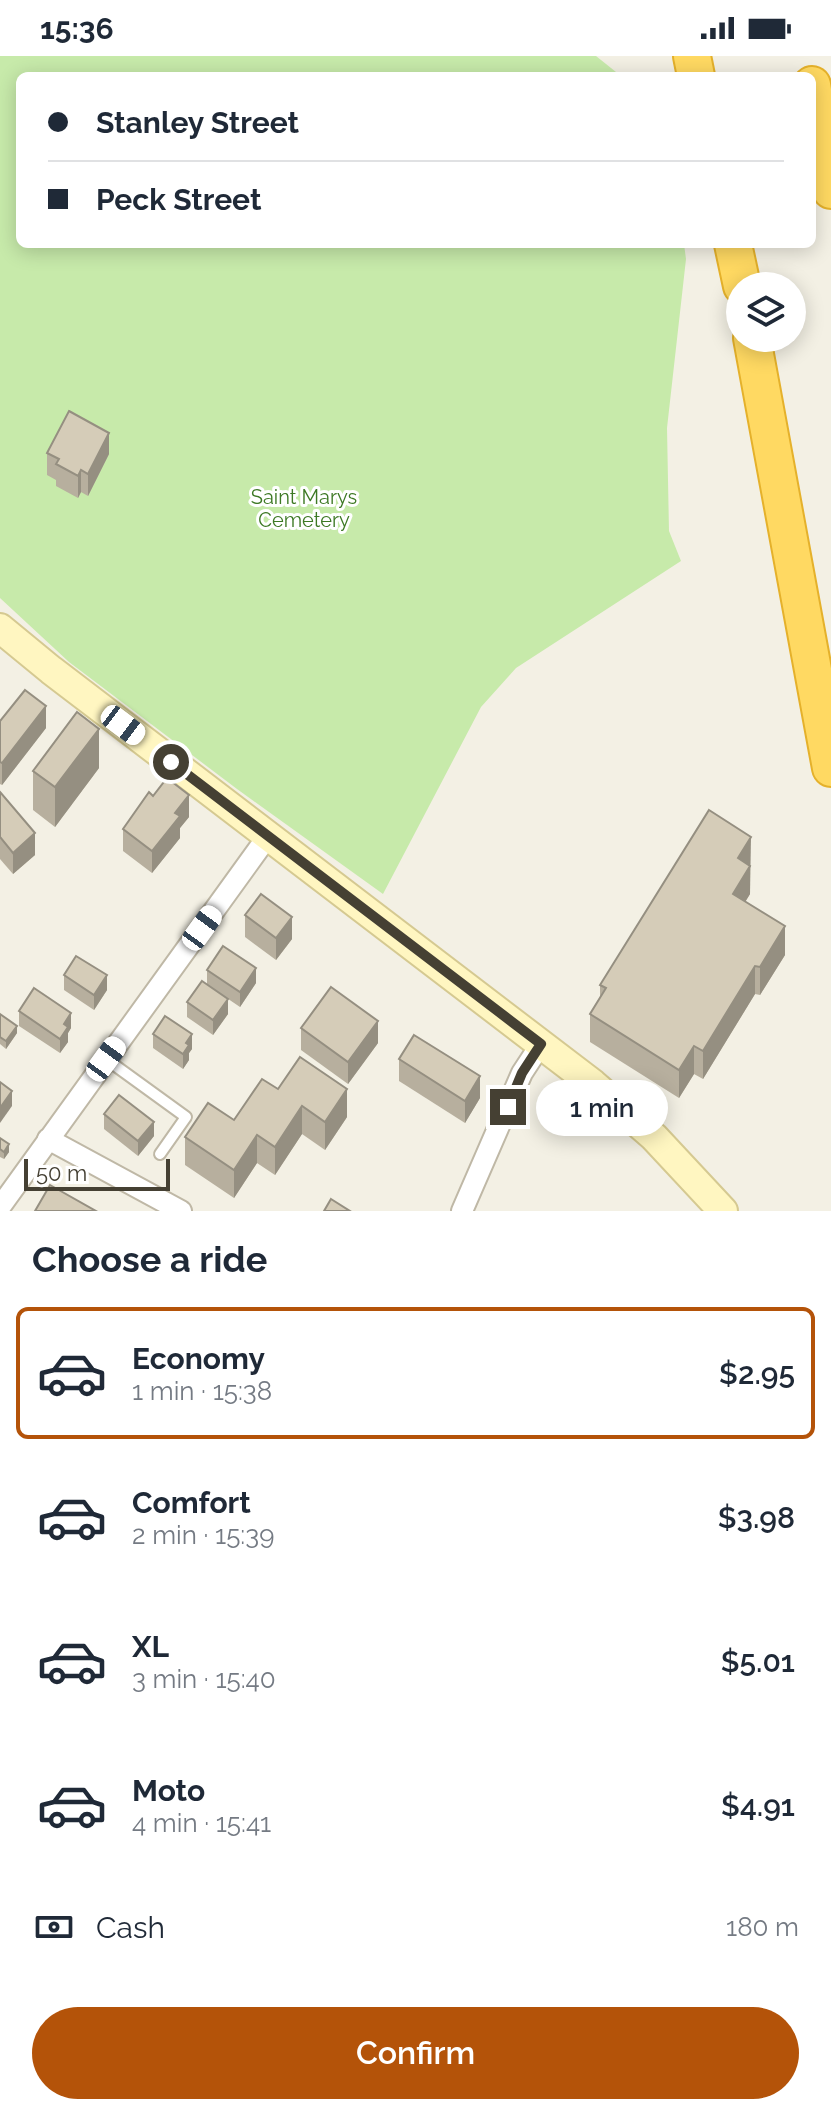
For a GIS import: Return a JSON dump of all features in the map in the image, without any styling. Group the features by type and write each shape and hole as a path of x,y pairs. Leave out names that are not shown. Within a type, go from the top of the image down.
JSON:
{"highway":[{"path":"816,107 831,190"},
{"path":"734,248 739,272"},
{"path":"755,352 831,768"}],"main road":[{"path":"0,628 593,1084 646,1129 723,1211"}],"street":[{"path":"0,1207 268,836"},
{"path":"462,1211 522,1073 541,1044"},
{"path":"48,1139 181,1211"}],"lane":[{"path":"106,1059 186,1117 160,1154"}],"green space":[{"name":"Saint Marys Cemetery","path":"0,56 596,56 616,72 16,72 16,248 685,248 686,259 667,428 669,531 681,561 516,668 481,707 383,894 69,662 0,598"}],"building":[{"path":"69,411 109,433 88,474 81,470 78,476 56,464 59,459 47,453"},
{"path":"25,690 46,706 2,763 0,721"},
{"path":"77,712 99,729 55,787 33,771"},
{"path":"167,778 189,795 175,813 180,816 152,851 123,829 149,792 153,796"},
{"path":"0,792 35,833 13,853 0,837"},
{"path":"709,810 751,837 738,858 750,866 733,894 785,926 760,967 755,966 703,1051 694,1046 679,1070 590,1014 606,988 600,985"},
{"path":"261,894 292,917 276,938 245,915"},
{"path":"223,946 256,968 240,992 207,970"},
{"path":"76,956 107,975 94,995 64,975"},
{"path":"202,981 228,999 213,1020 187,1002"},
{"path":"331,987 378,1021 348,1062 301,1028"},
{"path":"34,988 71,1013 64,1024 68,1027 60,1039 19,1011"},
{"path":"0,1014 17,1026 6,1041 0,1037"},
{"path":"165,1016 192,1034 183,1054 153,1034"},
{"path":"414,1035 480,1076 465,1101 399,1059"},
{"path":"300,1057 347,1089 325,1122 302,1106 275,1147 257,1135 234,1170 185,1137 208,1103 234,1120 262,1079 278,1089"},
{"path":"0,1082 12,1091 0,1108"},
{"path":"119,1095 154,1122 138,1141 104,1114"},
{"path":"0,1138 9,1144 4,1152 0,1149"},
{"path":"50,1185 96,1211 35,1211"},
{"path":"331,1199 350,1211 324,1211"}],"route":[{"path":"171,762 541,1044 522,1073 508,1107"}]}
